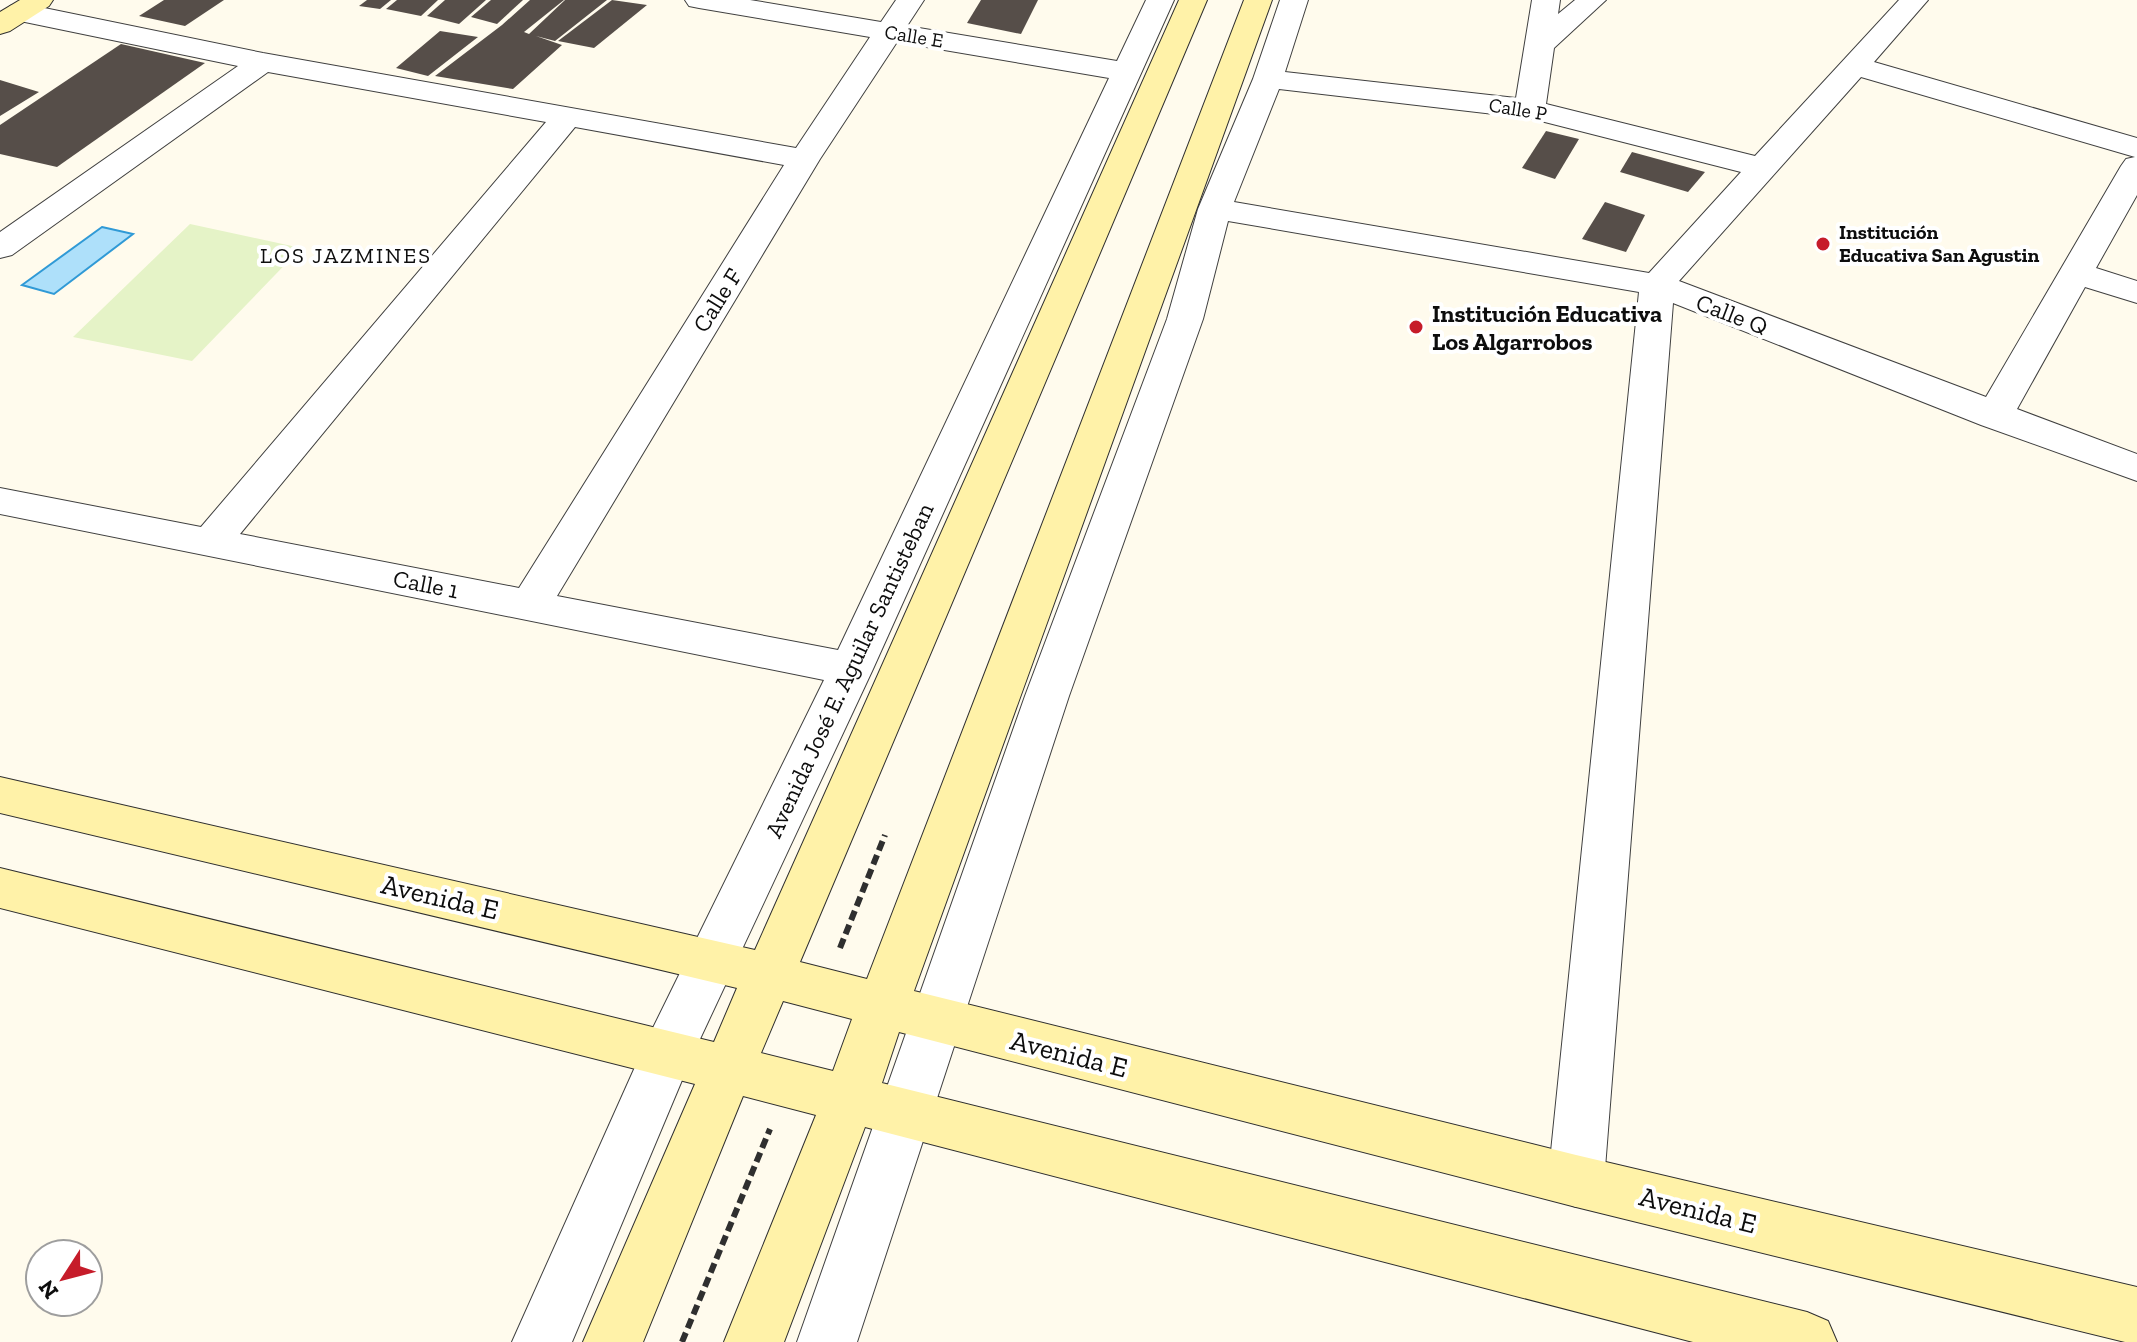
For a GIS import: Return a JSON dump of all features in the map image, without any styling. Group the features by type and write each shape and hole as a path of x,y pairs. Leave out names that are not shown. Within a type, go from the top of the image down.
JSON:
{"main road":[{"name":"Avenida José E. Aguilar Santisteban","path":"613,1342 728,1069 1193,0"},
{"path":"754,1342 849,1099 1258,0"},
{"name":"Avenida E","path":"0,795 712,960 882,1006 1576,1181 2135,1308"},
{"path":"0,888 1807,1342"}],"street":[{"name":"Calle E","path":"699,0 1129,72"},
{"name":"Calle F","path":"531,604 804,159 910,0"},
{"name":"Avenida José E. Aguilar Santisteban","path":"542,1342 667,1054 851,669 1160,0"},
{"path":"827,1342 1047,696 1185,319 1215,209 1268,79 1294,0"},
{"path":"1530,109 1546,0"},
{"path":"1540,45 1592,0"},
{"path":"1576,1181 1657,285 1914,0"},
{"path":"20,12 263,62 804,159"},
{"path":"0,248 263,62"},
{"path":"1857,66 2137,148"},
{"name":"Calle P","path":"1268,79 1530,109 1763,168"},
{"path":"211,542 567,117"},
{"path":"1994,416 2137,166"},
{"name":"Calle Q","path":"1215,209 1657,285 2137,468"},
{"path":"2076,273 2137,292"},
{"name":"Calle 1","path":"0,501 851,669"}],"path":[{"path":"682,1342 775,1116"}],"green space":[{"path":"190,224 301,248 192,361 73,337"}],"water":[{"path":"102,227 133,234 54,294 22,285"}],"building":[{"path":"164,0 224,0 185,26 139,16"},
{"path":"367,0 391,0 380,9 359,6"},
{"path":"397,0 438,0 421,16 386,9"},
{"path":"445,0 486,0 459,24 427,16"},
{"path":"491,0 523,0 497,24 471,17"},
{"path":"530,0 564,0 524,32 529,34 565,0 607,0 555,41 536,36 562,45 513,89 435,76 502,25"},
{"path":"612,0 647,5 594,48 558,41"},
{"path":"981,0 1038,0 1021,34 967,23"},
{"path":"440,31 478,37 428,76 396,68"},
{"path":"121,44 205,63 57,167 0,154 0,125"},
{"path":"0,80 39,92 0,116"},
{"path":"1546,131 1579,139 1555,179 1522,168"},
{"path":"1632,152 1705,172 1688,192 1620,172"},
{"path":"1605,202 1645,215 1626,252 1582,239"}],"place":[{"name":"Institución Educativa San Agustin","path":"1823,244"},
{"name":"Institución Educativa Los Algarrobos","path":"1416,327"}],"district":[{"name":"LOS JAZMINES","path":"346,255"}]}
